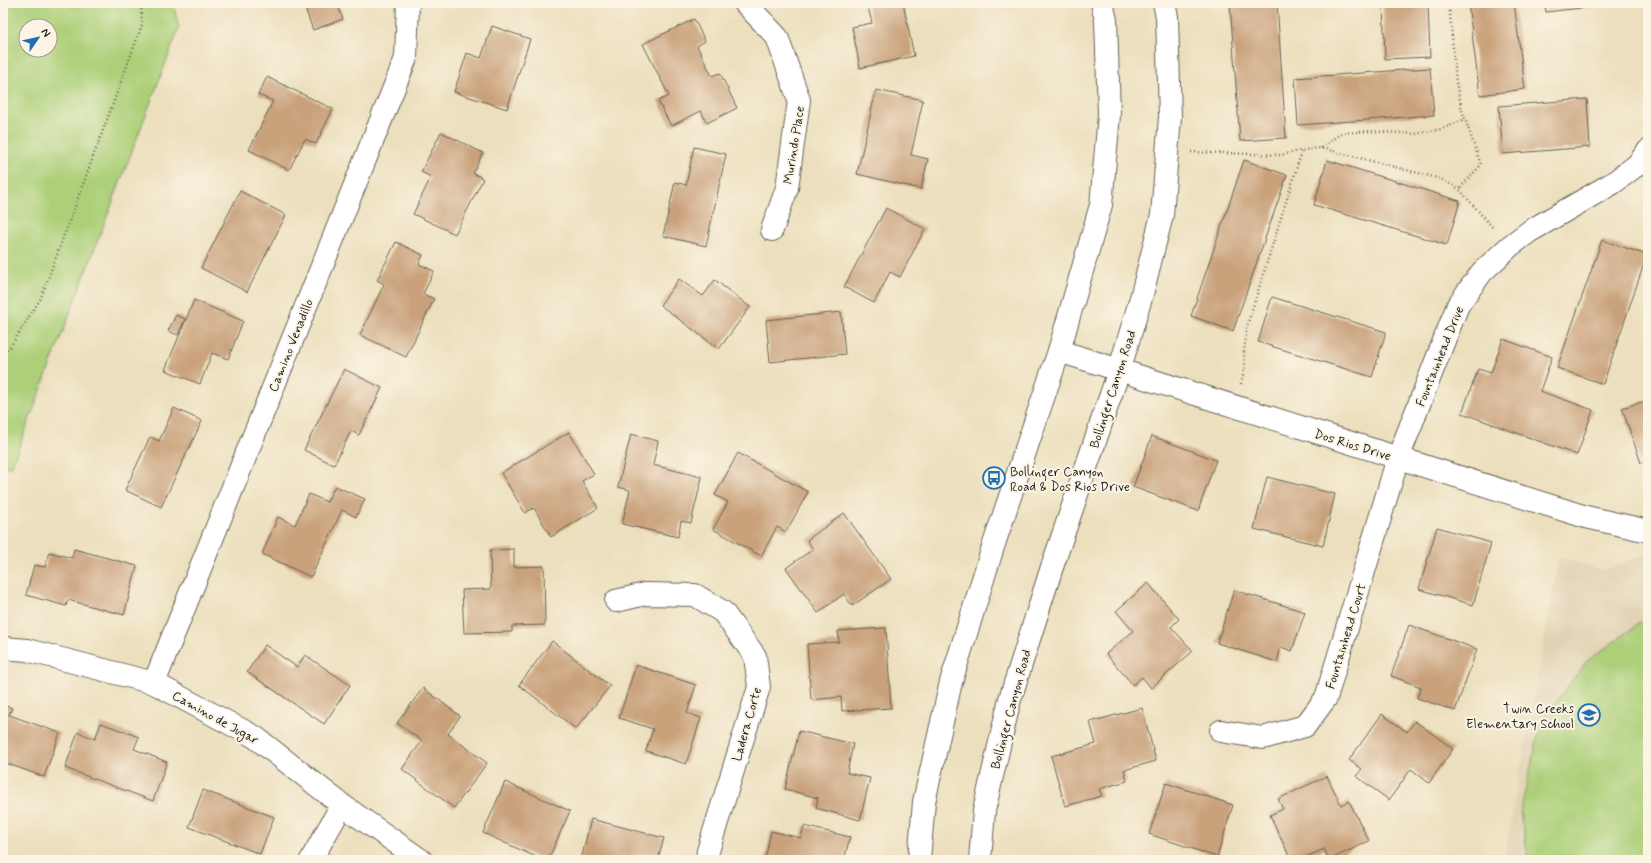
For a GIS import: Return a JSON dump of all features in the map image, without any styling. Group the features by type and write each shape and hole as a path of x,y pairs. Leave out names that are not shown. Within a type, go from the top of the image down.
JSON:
{"street":[{"name":"Camino Venadillo","path":"154,683 406,58 408,3"},
{"name":"Murindo Place","path":"745,3 777,37 799,100 787,188 772,230"},
{"path":"919,860 924,802 951,682 993,547 1059,351 1100,205 1109,115 1106,20 1102,3"},
{"name":"Bollinger Canyon Road","path":"980,860 984,811 1010,699 1051,570 1119,371 1141,298 1162,215 1170,118 1167,17 1164,3"},
{"name":"Fountainhead Drive","path":"1398,458 1458,305 1482,272 1510,246 1530,231 1613,183 1637,164 1648,152"},
{"name":"Dos Rios Drive","path":"1059,351 1586,517 1648,531"},
{"name":"Fountainhead Court","path":"1222,732 1263,738 1305,726 1326,698 1398,458"},
{"name":"Ladera Corte","path":"616,601 645,594 696,596 723,612 755,656 759,687 708,851 708,860"},
{"name":"Camino de Jugar","path":"3,648 27,650 154,683 255,737 342,805 421,860"},
{"path":"311,860 342,805"}],"path":[{"path":"3,352 10,347 41,298 142,25 141,3"},
{"path":"1449,3 1456,82 1465,119 1481,164 1459,189"},
{"path":"1321,148 1342,133 1370,132 1415,134 1442,129 1465,119"},
{"path":"1167,151 1258,156 1281,155 1321,148 1441,179 1459,189 1510,246"},
{"path":"1238,408 1245,366 1244,352 1247,326 1302,151"}],"shaded area":[{"name":"Twin Creeks Elementary School","path":"1648,553 1648,860 1504,860 1559,557 1603,570"}],"green space":[{"path":"3,3 173,3 179,28 11,468 3,465"},
{"name":"Twin Creeks Elementary School","path":"1648,617 1648,860 1529,860 1520,813 1542,720 1587,661"}],"building":[{"path":"303,3 337,3 343,19 313,30"},
{"path":"867,3 903,3 914,56 860,68 852,27 872,23"},
{"path":"1230,3 1277,3 1286,138 1240,141"},
{"path":"1383,3 1428,3 1430,57 1385,59"},
{"path":"1468,3 1514,3 1525,89 1480,95"},
{"path":"1545,3 1616,3 1616,4 1546,12"},
{"path":"694,19 705,41 697,46 712,76 720,73 737,108 707,123 701,111 671,126 658,101 669,96 643,44"},
{"path":"492,26 530,39 507,109 454,92 467,53 481,58"},
{"path":"1430,68 1434,115 1298,125 1295,78"},
{"path":"267,77 333,109 316,144 305,139 289,170 249,150 273,101 258,95"},
{"path":"876,90 923,100 911,155 928,159 921,189 857,174"},
{"path":"1587,99 1590,147 1503,154 1499,106"},
{"path":"441,132 483,153 473,173 483,179 455,234 413,214 431,177 421,172"},
{"path":"694,147 726,154 706,246 663,236 675,182 686,185"},
{"path":"1244,160 1287,175 1233,331 1191,316"},
{"path":"1327,160 1460,201 1447,245 1314,205"},
{"path":"240,191 286,215 247,292 201,268"},
{"path":"886,208 925,229 900,277 890,272 874,303 844,287"},
{"path":"1602,240 1647,255 1603,384 1557,368"},
{"path":"396,242 423,255 419,264 434,271 423,294 434,299 406,357 360,335 384,284 377,280"},
{"path":"679,279 703,296 715,280 750,307 719,349 660,305"},
{"path":"1272,297 1386,332 1372,377 1258,342"},
{"path":"194,300 243,321 228,359 212,353 200,384 165,370"},
{"path":"841,312 845,354 770,362 766,320"},
{"path":"176,315 185,319 178,335 168,331"},
{"path":"1503,339 1552,357 1540,391 1593,410 1577,455 1462,413 1478,369 1491,373"},
{"path":"344,369 382,388 359,435 351,431 334,465 304,450"},
{"path":"1648,400 1648,467 1646,461 1641,463 1622,408"},
{"path":"174,408 202,421 161,507 125,490 150,437 159,441"},
{"path":"569,432 594,474 582,481 598,508 551,537 534,508 525,513 501,473"},
{"path":"631,434 658,441 653,465 702,477 691,523 681,521 678,537 622,524 630,490 618,487"},
{"path":"1152,436 1216,460 1198,511 1133,487"},
{"path":"738,453 808,492 786,532 777,527 761,556 713,529 728,502 715,495"},
{"path":"1267,477 1335,494 1323,546 1254,529"},
{"path":"335,486 365,499 356,517 342,510 311,577 262,554 278,517 295,525 309,494 327,502"},
{"path":"844,513 891,579 852,606 844,594 818,613 786,568 813,549 807,540"},
{"path":"1437,527 1491,543 1473,605 1419,589"},
{"path":"74,549 137,566 124,615 68,600 66,606 26,595 34,565 45,567 49,552 72,558"},
{"path":"514,549 514,567 544,566 545,625 512,626 512,632 464,633 462,590 491,589 490,550"},
{"path":"1148,583 1179,619 1171,627 1193,651 1151,688 1142,677 1133,685 1106,654 1133,631 1116,611"},
{"path":"1234,590 1305,612 1292,651 1281,647 1277,662 1217,643"},
{"path":"1409,625 1477,649 1455,711 1417,698 1421,687 1391,676"},
{"path":"886,628 891,708 842,711 841,697 811,700 807,644 839,642 838,631"},
{"path":"552,641 610,686 576,729 519,685"},
{"path":"265,645 297,667 305,655 350,685 324,724 247,672"},
{"path":"636,665 696,685 687,713 701,718 686,764 646,751 653,729 619,718"},
{"path":"423,688 460,716 448,734 487,763 454,808 402,769 422,741 397,723"},
{"path":"3,705 12,708 9,715 60,733 44,777 3,762"},
{"path":"1142,708 1156,761 1124,770 1127,781 1099,789 1102,796 1065,806 1051,756 1096,744 1090,722"},
{"path":"1382,714 1407,732 1415,721 1453,749 1429,783 1411,769 1389,800 1356,776 1362,769 1349,760"},
{"path":"101,723 139,737 134,749 167,762 153,801 65,768 78,732 95,739"},
{"path":"799,731 853,744 847,773 870,778 860,820 816,808 818,798 785,789"},
{"path":"1327,776 1341,805 1349,801 1369,841 1329,860 1324,849 1299,860 1291,860 1270,815 1283,809 1278,799"},
{"path":"505,782 570,811 548,860 543,860 483,833"},
{"path":"1166,783 1233,805 1217,857 1149,834"},
{"path":"203,790 274,817 260,854 189,827"},
{"path":"591,819 664,838 658,860 581,860"},
{"path":"804,826 850,837 844,860 765,860 771,831 801,838"}],"place":[{"name":"Bollinger Canyon Road & Dos Rios Drive","path":"994,478"},
{"name":"Twin Creeks Elementary School","path":"1589,715"}]}
